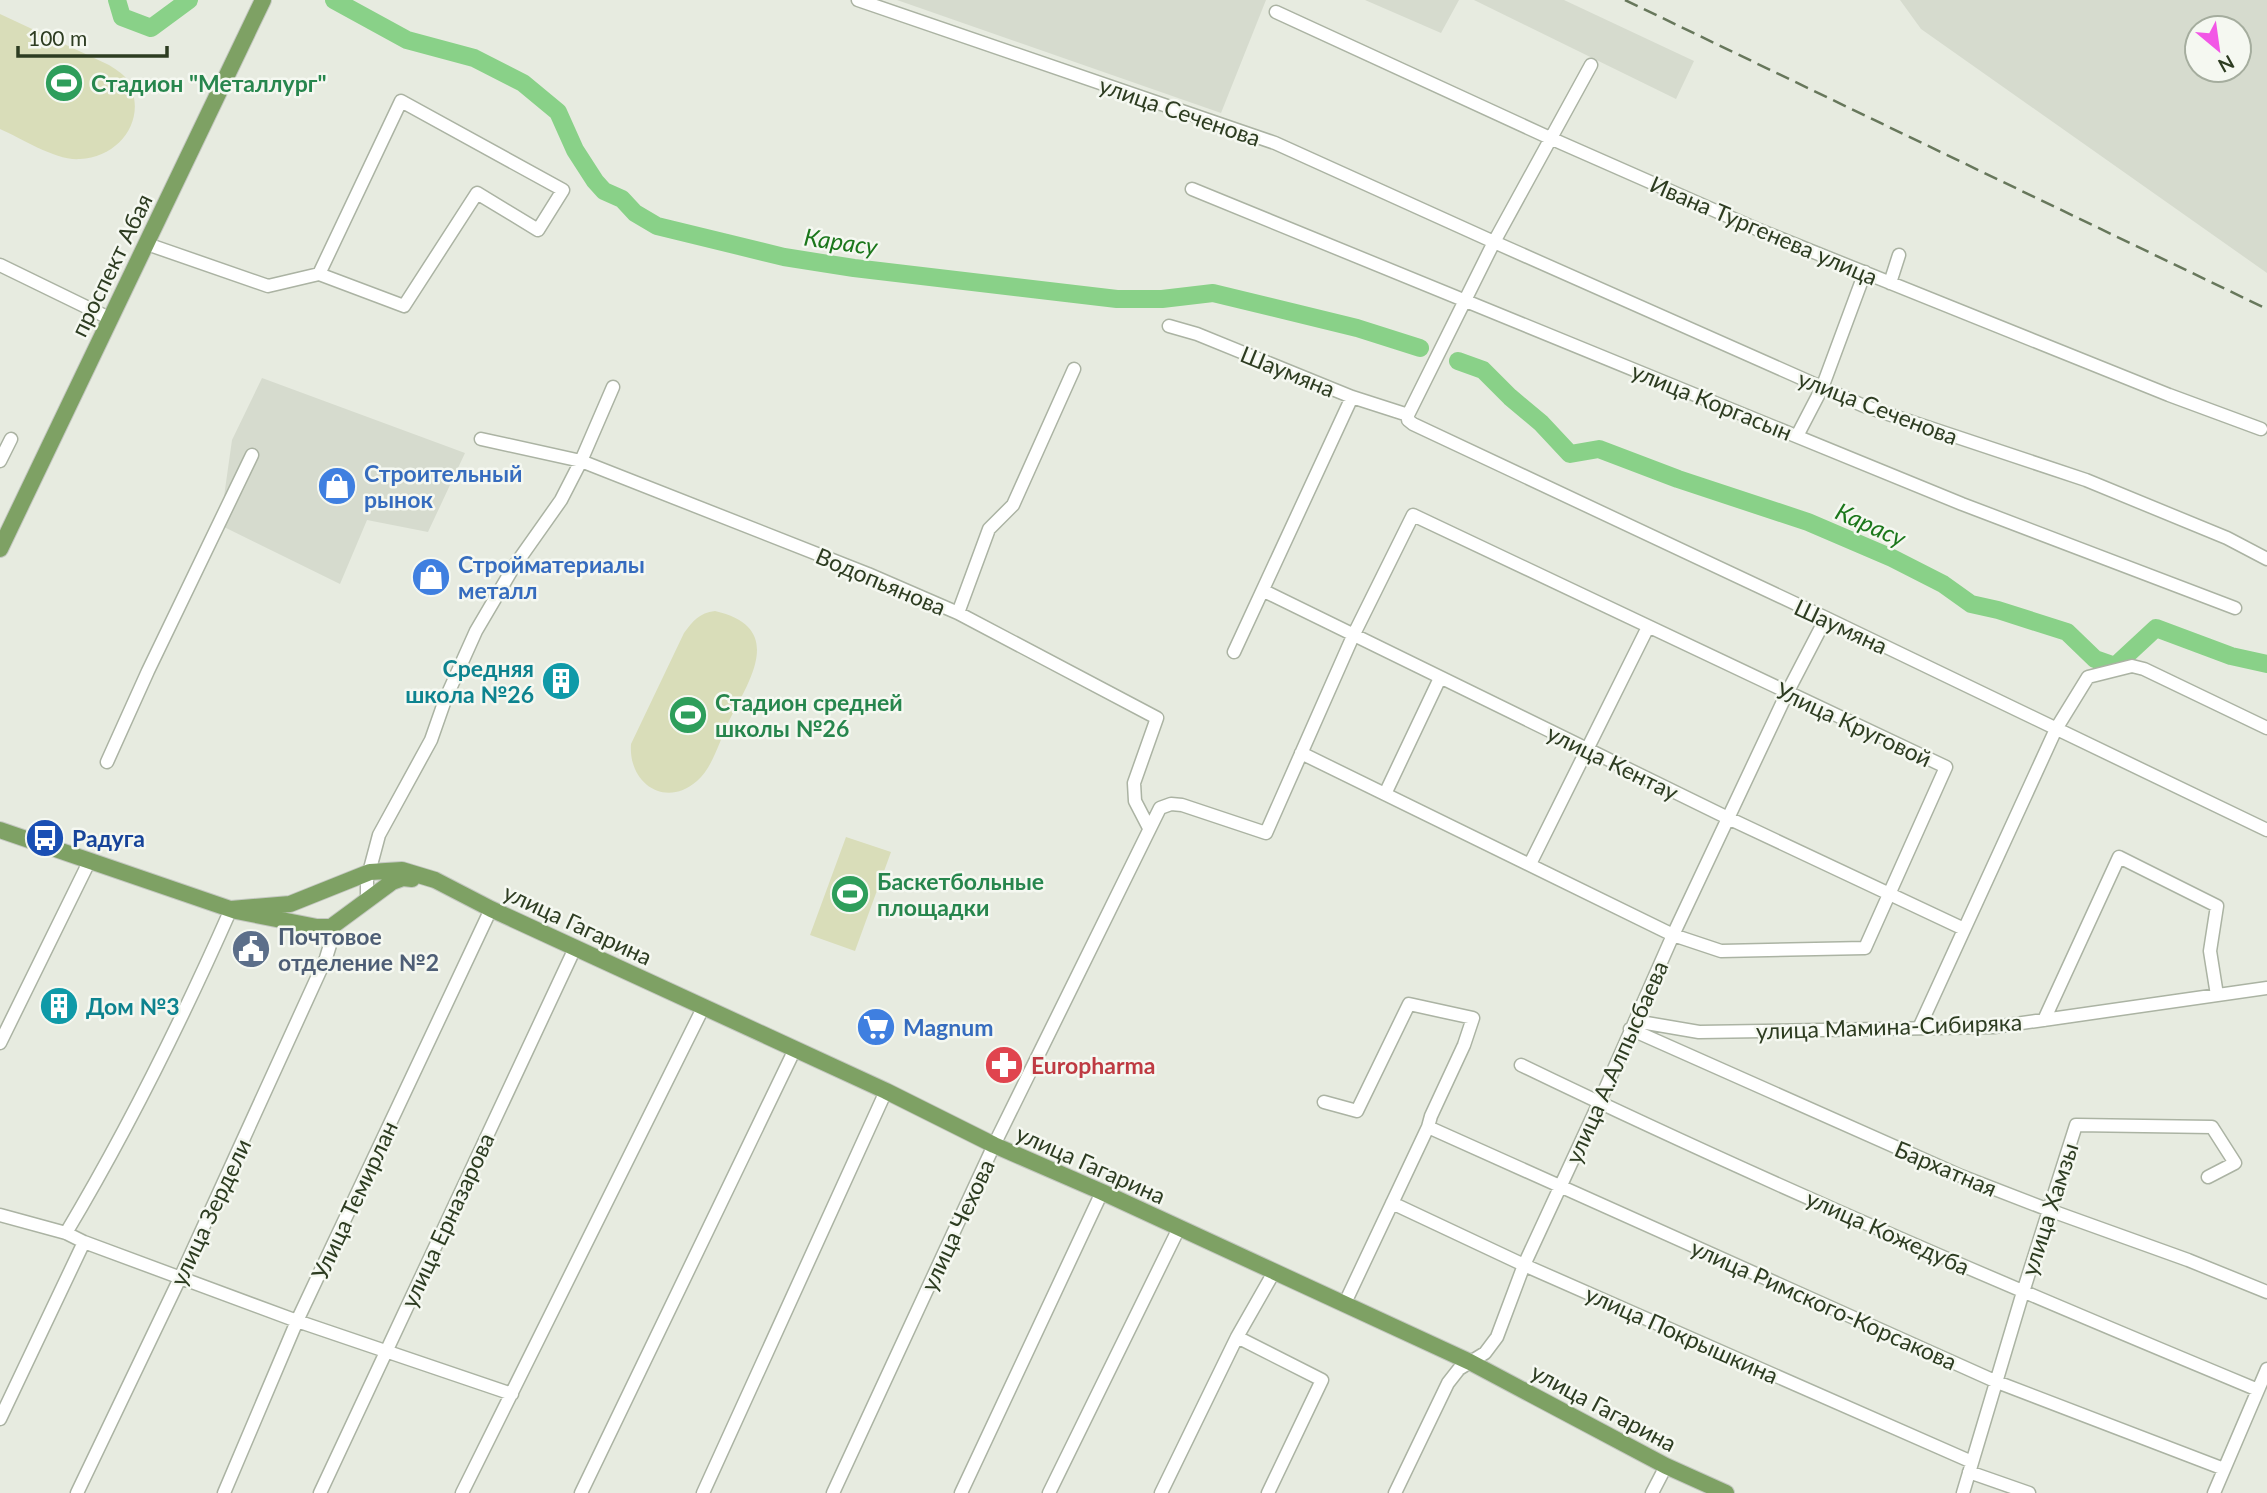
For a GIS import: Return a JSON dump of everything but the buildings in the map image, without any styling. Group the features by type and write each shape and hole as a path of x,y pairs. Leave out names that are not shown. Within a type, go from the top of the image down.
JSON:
{"main road":[{"name":"проспект Абая","path":"0,550 263,0"},
{"name":"улица Гагарина","path":"0,831 230,909 317,927 331,927 392,882 403,878 435,880"},
{"name":"улица Гагарина","path":"230,909 290,904 370,872 402,870 435,880 491,909 886,1091 994,1145 1470,1362 1666,1466 1726,1493"},
{"path":"337,886 346,897 349,914"},
{"path":"290,904 286,913 291,922"}],"street":[{"name":"улица Сеченова","path":"858,0 1275,143 1864,406 2086,481 2227,538 2267,559"},
{"name":"Ивана Тургенева улица","path":"1276,12 1550,138 1759,230 2169,395 2261,429"},
{"path":"1410,420 1464,299 1591,65"},
{"path":"146,244 268,286 319,274 404,306 478,193 538,230 563,190 401,101 319,274"},
{"name":"улица Коргасын","path":"1192,189 1962,505 2235,608"},
{"path":"1890,283 1899,255"},
{"path":"0,265 111,319"},
{"path":"1797,436 1822,388 1865,272"},
{"name":"Шаумяна","path":"1168,326 1197,334 1410,420 2267,830"},
{"path":"958,613 989,529 1013,505 1074,369"},
{"path":"367,900 366,887 379,835 430,740 476,631 513,568 561,499 581,461 613,387"},
{"path":"1234,652 1352,397"},
{"path":"0,461 10,439"},
{"name":"Водопьянова","path":"481,439 581,461 868,574 958,613 1157,718 1134,783 1135,801 1149,828"},
{"path":"107,762 252,455"},
{"name":"Улица Круговой","path":"1301,753 1673,935 1721,951 1865,948 1946,767 1413,515 1353,636"},
{"name":"улица Кентау","path":"1264,591 1728,818 1964,929"},
{"name":"улица А.Алпысбаева","path":"1395,1493 1448,1383 1459,1369 1485,1353 1497,1336 1524,1265 1673,935 1787,693 1826,618"},
{"path":"1530,864 1648,627"},
{"path":"1301,753 1353,636"},
{"path":"1919,1028 2056,729 2088,677 2132,666 2144,668 2267,728"},
{"path":"1385,794 1440,678"},
{"name":"улица Чехова","path":"833,1493 994,1145 1160,808 1171,804 1182,805 1266,833 1301,753"},
{"path":"2044,1020 2119,857 2217,906 2210,951 2217,995"},
{"path":"0,1043 89,862"},
{"path":"66,1233 123,1135 206,966 230,909"},
{"name":"Улица Темирлан","path":"224,1493 297,1321 491,909"},
{"name":"улица Зердели","path":"77,1493 180,1278 326,958 331,927"},
{"name":"улица Ерназарова","path":"320,1493 575,948"},
{"name":"улица Мамина-Сибиряка","path":"1633,1025 1699,1032 1994,1027 2267,988"},
{"path":"1324,1102 1357,1111 1409,1004 1473,1018 1428,1127 1344,1305"},
{"path":"462,1493 704,1006"},
{"name":"Бархатная","path":"1633,1025 1961,1176 2267,1292"},
{"path":"582,1493 795,1049"},
{"name":"улица Кожедуба","path":"1521,1065 1599,1103 2023,1292 2258,1390"},
{"path":"704,1493 886,1091"},
{"name":"улица Хамзы","path":"1963,1493 2076,1125 2212,1127 2235,1163 2208,1177"},
{"name":"улица Римского-Корсакова","path":"1428,1127 1997,1382 2224,1469"},
{"path":"961,1493 1102,1192"},
{"name":"улица Покрышкина","path":"1392,1203 2029,1493"},
{"path":"0,1215 66,1233 297,1321 512,1394"},
{"path":"1049,1493 1179,1228"},
{"path":"0,1419 84,1242"},
{"path":"1161,1493 1237,1337 1274,1272"},
{"path":"1237,1337 1322,1380 1268,1493"},
{"path":"2214,1493 2267,1369"},
{"path":"1652,1493 1666,1466"}],"shaded area":[{"path":"897,0 1266,0 1221,113"},
{"path":"1365,0 1459,0 1441,33"},
{"path":"1474,0 1564,0 1694,61 1676,99"},
{"path":"1900,0 2267,0 2267,273 1921,29"},
{"name":"Строительный рынок","path":"262,378 465,453 428,532 367,520 340,584 220,525 232,440"}],"green space":[{"name":"Стадион \"Металлург\"","path":"0,14 109,65 126,78 133,92 135,106 128,132 119,142 108,151 95,156 71,159 50,153 0,129"},
{"name":"Стадион средней школы №26","path":"715,611 737,619 751,630 756,643 752,675 715,755 702,776 685,789 673,793 661,792 642,780 632,758 631,744 684,633 697,618"},
{"name":"Баскетбольные площадки","path":"846,837 891,852 855,951 810,935"}],"waterway":[{"name":"Карасу","path":"117,0 122,17 151,28 189,0"},
{"name":"Карасу","path":"334,0 407,40 474,58 523,83 558,112 575,150 604,191 622,199 635,213 657,226 784,257 854,268 1117,299 1162,299 1213,293 1357,328 1420,348"},
{"name":"Карасу","path":"1458,361 1483,370 1541,423 1570,454 1599,449 1678,479 1808,522 1892,558 1943,584 1971,604 2067,632 2095,659 2115,666 2156,628 2231,656 2267,664"}],"railway":[{"path":"1625,0 2267,309"}],"place":[{"name":"Стадион \"Металлург\"","path":"64,83"},
{"name":"Строительный рынок","path":"337,486"},
{"name":"Стройматериалы металл","path":"431,577"},
{"name":"Средняя школа №26","path":"561,681"},
{"name":"Стадион средней школы №26","path":"688,715"},
{"name":"Радуга","path":"45,838"},
{"name":"Баскетбольные площадки","path":"850,894"},
{"name":"Почтовое отделение №2","path":"251,949"},
{"name":"Дом №3","path":"59,1006"},
{"name":"Magnum","path":"876,1027"},
{"name":"Europharma","path":"1004,1065"}]}
